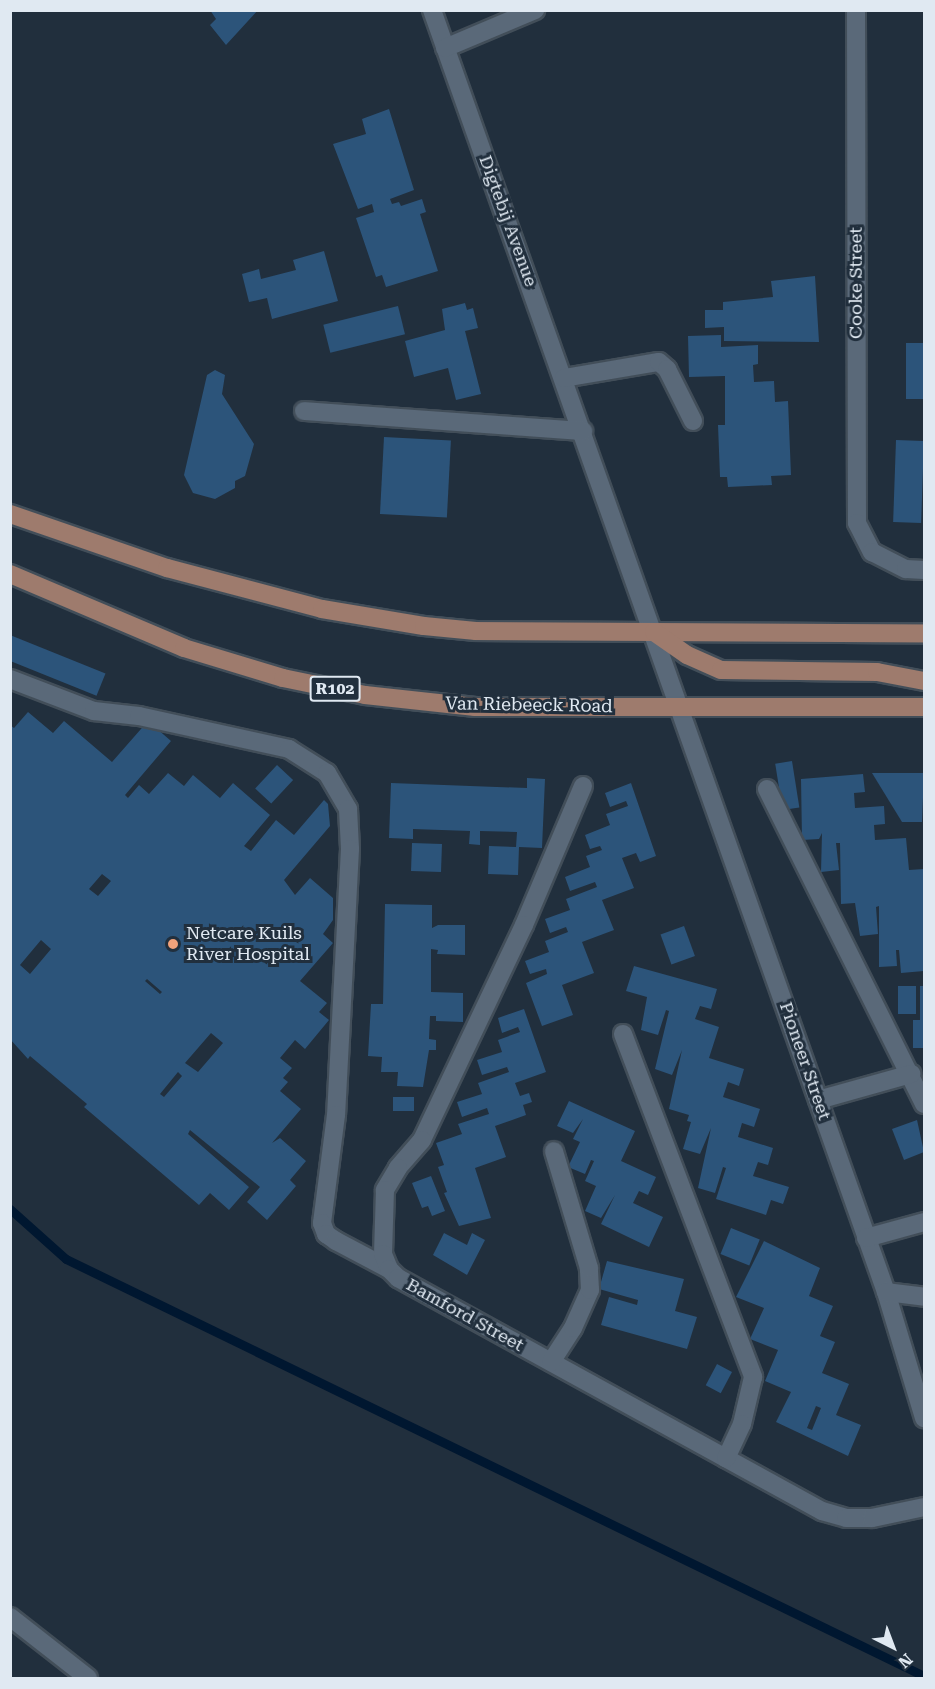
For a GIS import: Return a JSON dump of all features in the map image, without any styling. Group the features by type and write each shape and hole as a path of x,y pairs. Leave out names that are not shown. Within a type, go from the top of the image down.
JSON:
{"main road":[{"path":"10,514 167,567 373,619 476,631 924,633"},
{"name":"Van Riebeeck Road","path":"10,574 184,648 283,678 365,696 475,707 924,707"},
{"path":"654,632 687,655 721,670 877,672 924,681"}],"street":[{"name":"Digtebij Avenue","path":"432,10 654,632"},
{"path":"445,48 535,10"},
{"name":"Cooke Street","path":"856,10 857,523 872,552 906,569 924,570"},
{"path":"564,378 659,363 667,369 693,421"},
{"path":"304,411 583,431"},
{"name":"Pioneer Street","path":"654,632 886,1292 924,1418"},
{"path":"10,679 94,711 139,716 290,748 327,773 348,809 350,849 336,1115 322,1223 326,1234 336,1241 389,1269"},
{"name":"Bamford Street","path":"583,786 524,925 422,1140 398,1168 385,1191 383,1254 389,1269 551,1362 822,1511 846,1518 872,1518 924,1507"},
{"path":"767,789 924,1104"},
{"path":"623,1034 753,1377 742,1424 726,1458"},
{"path":"818,1100 911,1074"},
{"path":"551,1362 573,1328 590,1290 589,1268 554,1151"},
{"path":"867,1238 924,1222"},
{"path":"886,1292 924,1297"},
{"path":"10,1617 88,1678"}],"building":[{"path":"210,10 258,10 226,45 210,25 216,19"},
{"path":"389,109 414,190 390,199 392,204 399,202 401,206 422,199 426,212 420,214 438,271 386,287 382,275 376,277 356,218 374,212 372,204 358,209 333,144 366,134 362,119"},
{"path":"324,251 338,301 272,319 267,298 249,302 242,274 259,269 261,279 296,270 293,260"},
{"path":"815,276 819,342 724,341 724,327 705,328 705,310 723,310 723,302 773,297 771,281"},
{"path":"465,303 467,310 473,308 478,328 465,331 481,394 456,400 448,368 414,377 405,341 445,330 442,309"},
{"path":"398,306 405,334 330,353 323,325"},
{"path":"721,335 721,347 758,345 758,364 753,365 754,382 774,381 775,402 788,401 791,475 771,476 772,485 728,487 727,477 720,477 718,425 725,425 725,376 689,377 688,336"},
{"path":"906,343 924,343 924,399 906,399"},
{"path":"215,370 225,375 222,394 254,444 245,476 235,481 235,488 215,499 193,493 184,475 207,375"},
{"path":"384,437 451,441 447,517 380,514"},
{"path":"896,440 924,441 921,523 893,522"},
{"path":"10,635 105,674 97,696 10,661"},
{"name":"Netcare Kuils River Hospital","path":"28,712 53,733 64,721 112,762 148,721 171,741 125,795 128,798 139,785 149,794 168,773 184,786 193,775 220,798 233,783 270,815 244,846 251,851 276,820 294,835 324,800 328,804 330,826 284,880 295,895 310,878 333,898 333,920 323,934 333,943 300,981 327,1003 319,1012 329,1020 305,1049 295,1040 280,1058 292,1068 283,1078 288,1082 280,1091 301,1109 272,1143 280,1138 306,1161 290,1180 296,1186 267,1220 247,1202 260,1187 190,1130 188,1134 249,1187 229,1210 210,1193 199,1205 84,1107 87,1104 30,1056 28,1059 10,1039 10,725 14,728","holes":["102,874 111,881 98,896 89,889","41,940 51,949 30,974 20,965","147,979 162,992 160,994 145,981","211,1033 223,1043 198,1072 185,1063","178,1072 182,1076 164,1097 160,1094"]},
{"path":"792,761 799,807 783,810 775,764"},
{"path":"277,765 293,780 271,803 255,788"},
{"path":"872,773 924,773 922,822 902,822"},
{"path":"863,774 865,792 854,793 855,808 884,806 885,824 874,825 875,840 906,838 909,870 924,869 924,971 901,973 899,950 896,950 897,966 879,967 879,906 876,907 878,934 860,936 855,903 841,904 840,843 836,843 839,870 821,872 822,833 819,839 802,840 801,779"},
{"path":"527,778 545,779 542,848 519,847 518,875 488,874 489,846 516,847 517,832 480,831 480,845 469,844 470,831 413,829 413,839 389,838 391,783 527,788"},
{"path":"631,783 656,856 640,862 636,853 622,858 634,888 602,900 614,930 582,942 594,973 562,985 573,1015 542,1026 526,983 547,974 546,969 530,974 525,961 549,952 545,941 568,932 566,927 550,933 545,919 570,910 566,899 597,887 595,882 570,891 565,877 590,867 586,856 602,850 600,846 590,849 585,835 610,825 606,814 628,806 626,801 610,807 605,793"},
{"path":"412,843 442,844 441,872 411,871"},
{"path":"385,904 432,905 432,928 438,925 465,925 465,955 437,954 438,950 431,949 431,992 463,993 463,1022 436,1021 436,1016 430,1016 429,1039 436,1040 436,1050 429,1050 423,1087 397,1086 398,1072 381,1072 382,1057 368,1056 371,1004 383,1004"},
{"path":"684,926 695,956 671,965 661,935"},
{"path":"634,966 717,989 711,1009 700,1006 695,1019 719,1027 709,1058 744,1069 739,1086 728,1082 723,1097 760,1109 754,1127 742,1123 738,1137 773,1148 768,1165 758,1162 753,1176 789,1187 783,1204 771,1200 766,1215 716,1199 726,1168 723,1167 715,1193 698,1188 711,1128 700,1154 683,1149 691,1122 687,1121 689,1115 669,1109 682,1050 672,1075 655,1069 669,1011 666,1010 658,1035 641,1030 647,997 626,991"},
{"path":"898,986 916,986 916,1014 898,1014"},
{"path":"920,986 924,986 924,1048 913,1048 913,1020 920,1020"},
{"path":"524,1009 546,1072 515,1083 520,1096 529,1093 532,1102 523,1105 526,1115 495,1126 506,1157 475,1168 491,1218 459,1226 444,1193 447,1192 438,1167 444,1165 436,1143 462,1134 458,1124 489,1114 487,1108 462,1117 457,1102 482,1094 478,1083 509,1072 507,1067 482,1075 477,1060 502,1052 498,1040 520,1032 518,1027 502,1033 498,1018"},
{"path":"393,1097 414,1097 414,1111 393,1111"},
{"path":"569,1101 635,1131 621,1161 656,1177 648,1195 639,1191 633,1203 663,1217 649,1247 601,1224 615,1195 601,1218 585,1211 596,1186 585,1181 594,1161 591,1160 585,1174 568,1167 580,1142 573,1139 583,1119 573,1133 557,1126"},
{"path":"917,1120 924,1152 904,1160 892,1129"},
{"path":"431,1176 445,1211 432,1216 428,1206 422,1208 412,1183"},
{"path":"731,1228 760,1240 749,1266 721,1254"},
{"path":"444,1233 467,1245 472,1233 485,1240 467,1275 433,1255"},
{"path":"764,1241 820,1268 809,1296 833,1306 820,1336 835,1342 822,1373 849,1384 836,1415 861,1425 848,1456 776,1422 791,1392 765,1381 778,1350 750,1339 764,1308 736,1297","holes":["816,1406 821,1408 812,1430 807,1428"]},
{"path":"607,1261 684,1279 675,1311 697,1317 687,1349 601,1325 609,1297 637,1305 638,1300 599,1289"},
{"path":"717,1364 732,1372 721,1393 706,1385"}],"waterway":[{"path":"10,1209 66,1259 924,1676"}],"place":[{"name":"Netcare Kuils River Hospital","path":"173,944"}]}
